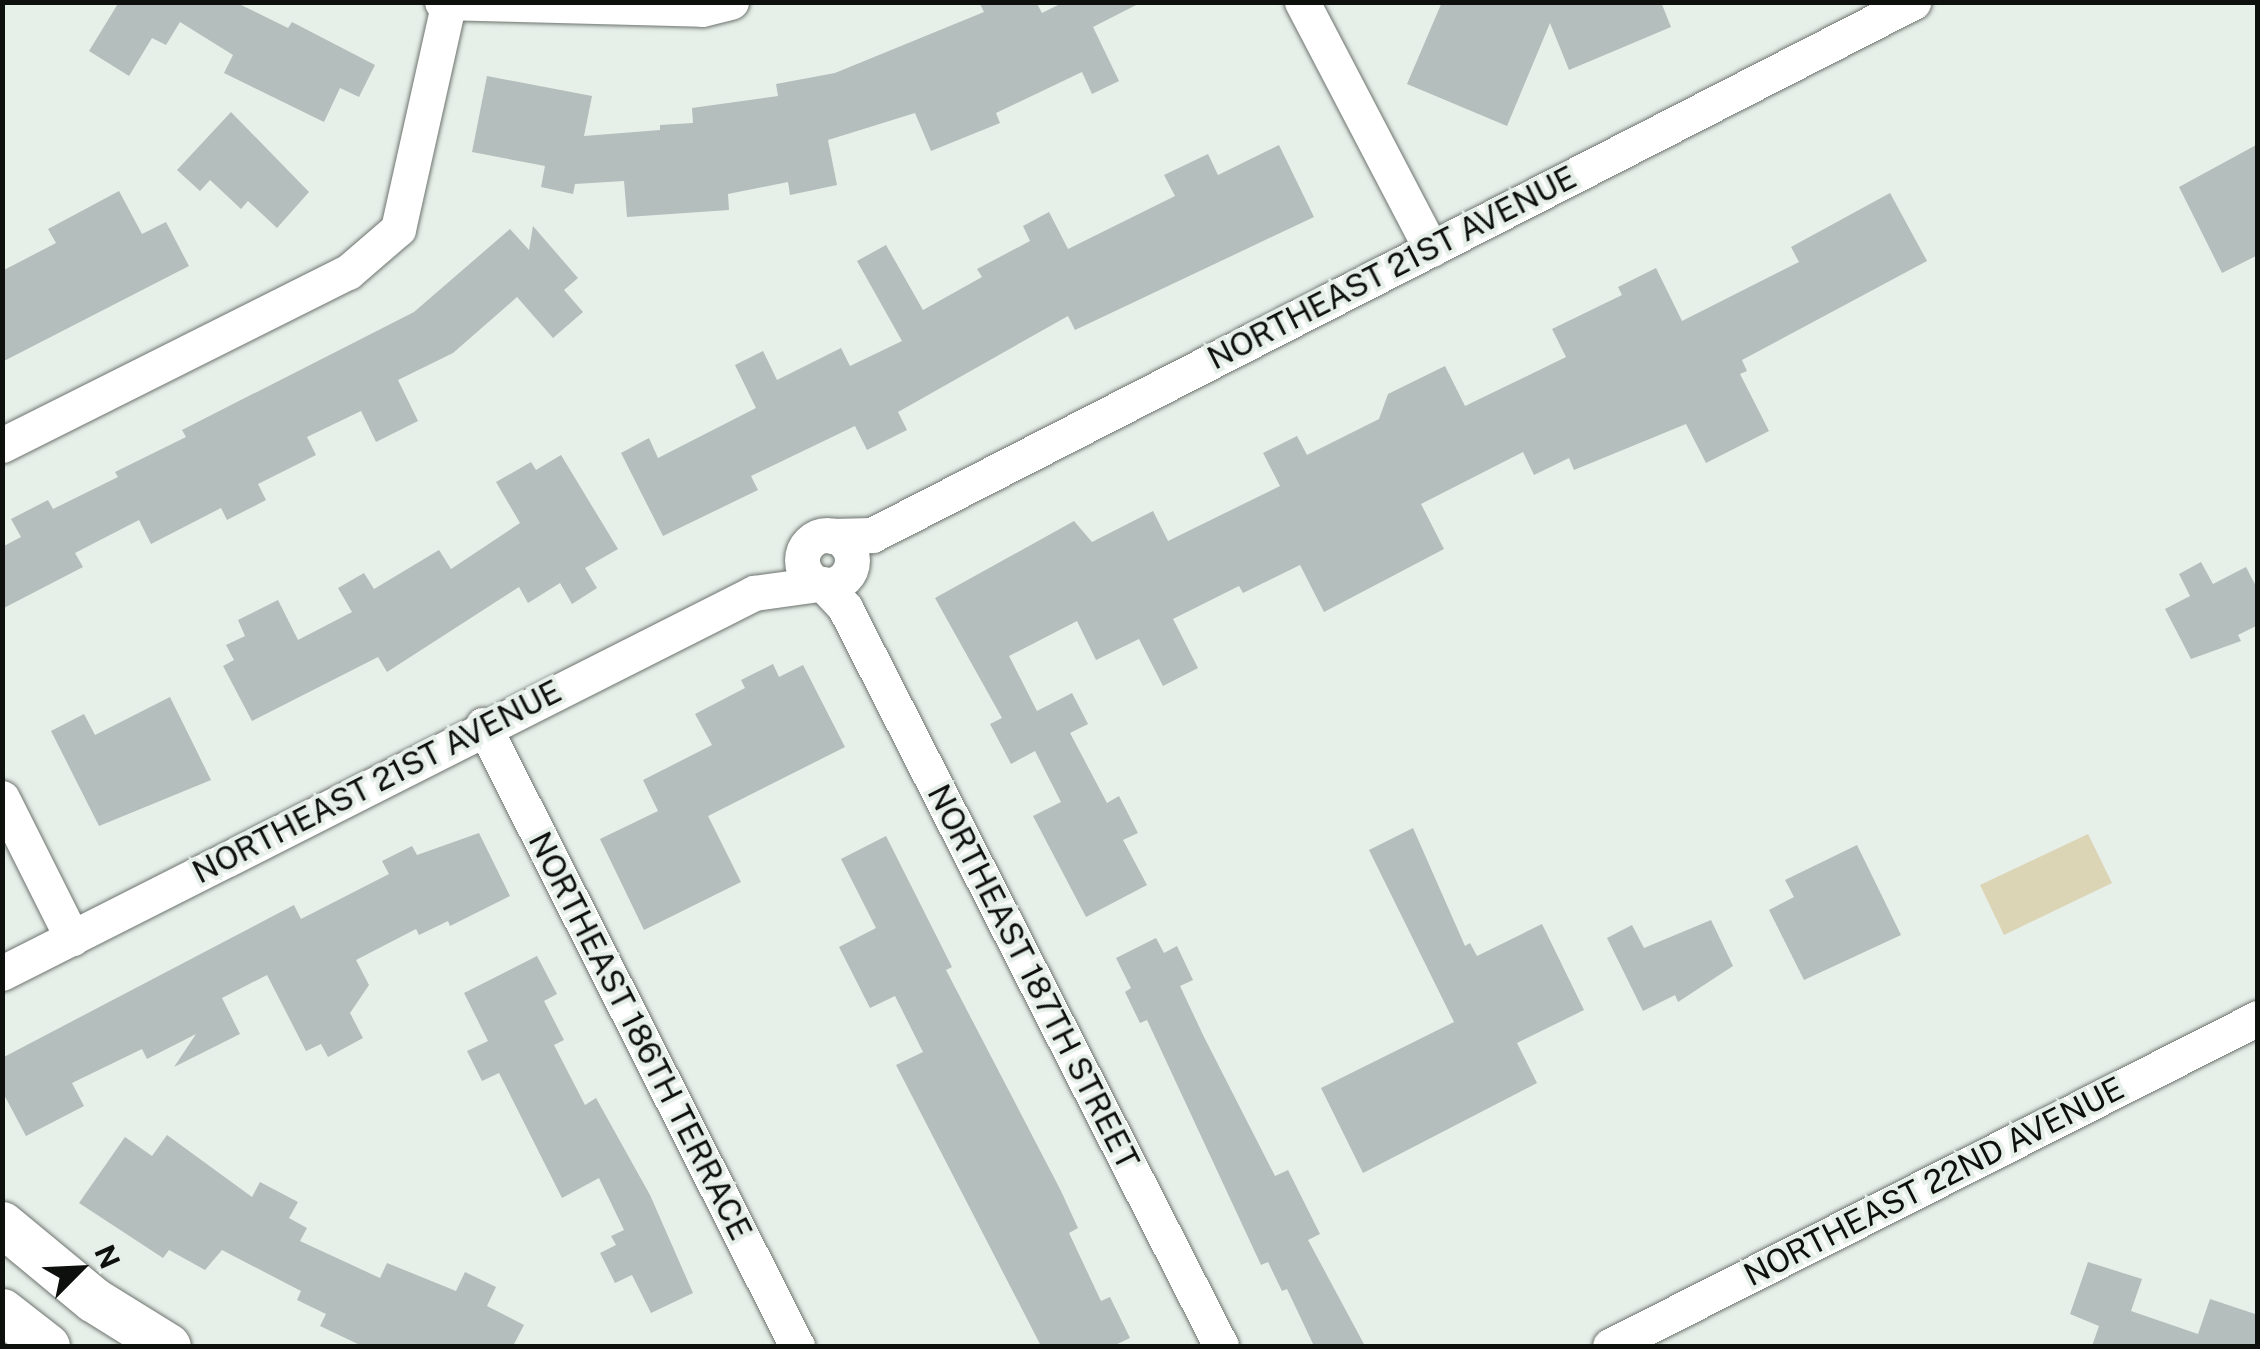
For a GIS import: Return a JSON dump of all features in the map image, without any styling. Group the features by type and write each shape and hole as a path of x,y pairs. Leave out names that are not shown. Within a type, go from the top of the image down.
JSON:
{"main road":[{"path":"2,1224 94,1300 168,1346"},
{"path":"2,1311 47,1346"}],"street":[{"path":"1302,2 1430,248"},
{"name":"NORTHEAST 21ST AVENUE","path":"2,974 484,725 754,594 818,542 872,535 1913,2"},
{"path":"2,445 348,272 398,229 445,4 717,6"},
{"name":"NORTHEAST 21ST AVENUE","path":"754,594 837,583 872,535"},
{"name":"NORTHEAST 187TH STREET","path":"818,542 802,566 837,583 1221,1346"},
{"name":"NORTHEAST 186TH TERRACE","path":"484,725 796,1346"},
{"path":"2,798 72,938"},
{"name":"NORTHEAST 22ND AVENUE","path":"1610,1346 2258,1018"}],"shaded area":[{"path":"2088,834 2112,883 2004,935 1980,885"}],"building":[{"path":"119,2 235,2 288,28 292,22 375,65 359,97 340,88 324,122 224,73 233,55 180,22 166,45 152,38 129,76 89,51"},
{"path":"979,2 1036,2 1042,13 1064,2 1142,2 1093,27 1119,81 1092,94 1082,72 996,113 1000,123 931,151 915,113 828,140 837,185 790,195 788,182 728,194 729,210 627,217 624,181 575,184 573,194 541,187 545,166 472,152 487,76 592,96 584,136 660,130 660,125 693,123 692,108 778,96 776,84 835,73 984,12"},
{"path":"1442,2 1661,2 1671,27 1569,70 1550,23 1507,126 1407,84"},
{"path":"231,112 309,192 277,228 248,201 241,209 210,180 200,191 177,170"},
{"path":"2258,144 2258,255 2222,273 2179,187"},
{"path":"1279,145 1314,217 1075,330 1068,316 898,412 907,430 867,450 855,426 751,476 758,490 663,536 621,453 649,438 658,458 756,408 735,365 763,351 777,380 841,348 850,366 902,341 857,261 886,245 923,310 982,277 977,269 1030,241 1023,226 1049,212 1068,249 1175,196 1164,175 1208,154 1218,175"},
{"path":"119,191 142,234 166,222 189,266 2,362 2,271 56,243 48,229"},
{"path":"1890,193 1927,261 1742,360 1747,371 1740,374 1769,431 1706,463 1686,424 1574,470 1569,458 1534,475 1523,452 1421,504 1444,549 1324,612 1300,565 1243,593 1239,586 1173,619 1198,668 1163,686 1139,639 1096,660 1077,621 1009,656 1037,711 1072,693 1088,724 1070,733 1107,803 1119,796 1138,833 1123,840 1147,885 1086,917 1033,816 1061,802 1035,751 1011,764 990,724 1002,718 935,598 1074,521 1092,542 1153,511 1168,541 1280,486 1263,453 1297,436 1307,455 1379,419 1388,394 1445,366 1465,406 1566,357 1552,329 1622,295 1618,287 1656,268 1682,321 1799,262 1791,247"},
{"path":"533,226 578,278 564,290 583,312 553,338 517,297 453,353 398,380 418,421 376,442 361,411 307,437 316,455 258,484 266,500 227,520 221,508 151,544 139,520 75,553 83,567 2,609 2,547 21,537 11,519 48,500 53,509 118,477 115,472 186,437 182,430 414,312 510,229 529,250"},
{"path":"561,455 618,549 585,568 597,588 572,604 560,583 528,603 519,587 387,672 378,657 252,721 223,666 234,660 226,645 245,636 238,620 278,600 298,640 352,612 338,588 364,573 374,589 439,550 451,569 520,523 496,482 531,462 536,470"},
{"path":"2201,562 2213,584 2246,567 2258,590 2258,625 2238,635 2241,641 2191,659 2165,609 2190,596 2179,574"},
{"path":"773,664 779,677 803,665 845,747 708,816 741,882 644,930 600,839 658,811 643,780 712,745 695,714 745,688 741,680"},
{"path":"170,697 211,780 99,826 51,731 84,714 95,735"},
{"path":"1413,828 1465,946 1470,943 1477,956 1542,924 1584,1010 1517,1043 1537,1083 1363,1173 1321,1088 1454,1022 1369,850"},
{"path":"479,833 510,896 450,926 448,921 419,935 416,929 356,960 369,985 350,1013 363,1038 328,1057 321,1044 306,1051 267,975 222,998 240,1034 174,1067 196,1034 147,1059 142,1049 72,1083 84,1106 26,1136 2,1091 2,1058 294,905 301,919 389,874 382,861 412,846 417,855"},
{"path":"886,836 952,967 946,970 1061,1191 1078,1228 1069,1233 1101,1301 1110,1297 1130,1338 1113,1346 1041,1346 896,1065 923,1052 895,996 870,1008 839,947 876,928 841,859"},
{"path":"1857,845 1901,935 1804,980 1769,910 1794,897 1785,880"},
{"path":"1711,920 1733,966 1678,1002 1675,995 1643,1011 1607,938 1632,925 1644,948"},
{"path":"1156,938 1164,953 1177,946 1193,980 1180,986 1275,1176 1288,1170 1320,1234 1308,1240 1365,1346 1314,1346 1287,1289 1282,1291 1268,1262 1261,1265 1147,1020 1140,1023 1125,992 1131,988 1116,958"},
{"path":"537,956 557,994 544,1001 564,1040 554,1045 585,1105 596,1098 650,1195 693,1293 651,1313 632,1275 615,1283 600,1253 616,1245 611,1236 624,1230 599,1178 562,1198 499,1073 482,1081 467,1051 488,1041 464,993"},
{"path":"167,1135 252,1197 260,1182 298,1202 289,1218 307,1228 300,1241 380,1278 387,1263 456,1291 465,1272 496,1287 487,1306 524,1325 513,1346 362,1346 320,1326 326,1314 297,1300 301,1291 222,1250 205,1270 169,1250 163,1258 79,1203 125,1137 152,1156"},
{"path":"2088,1262 2142,1279 2131,1311 2198,1334 2210,1299 2258,1315 2258,1346 2092,1346 2099,1326 2070,1314"}]}
